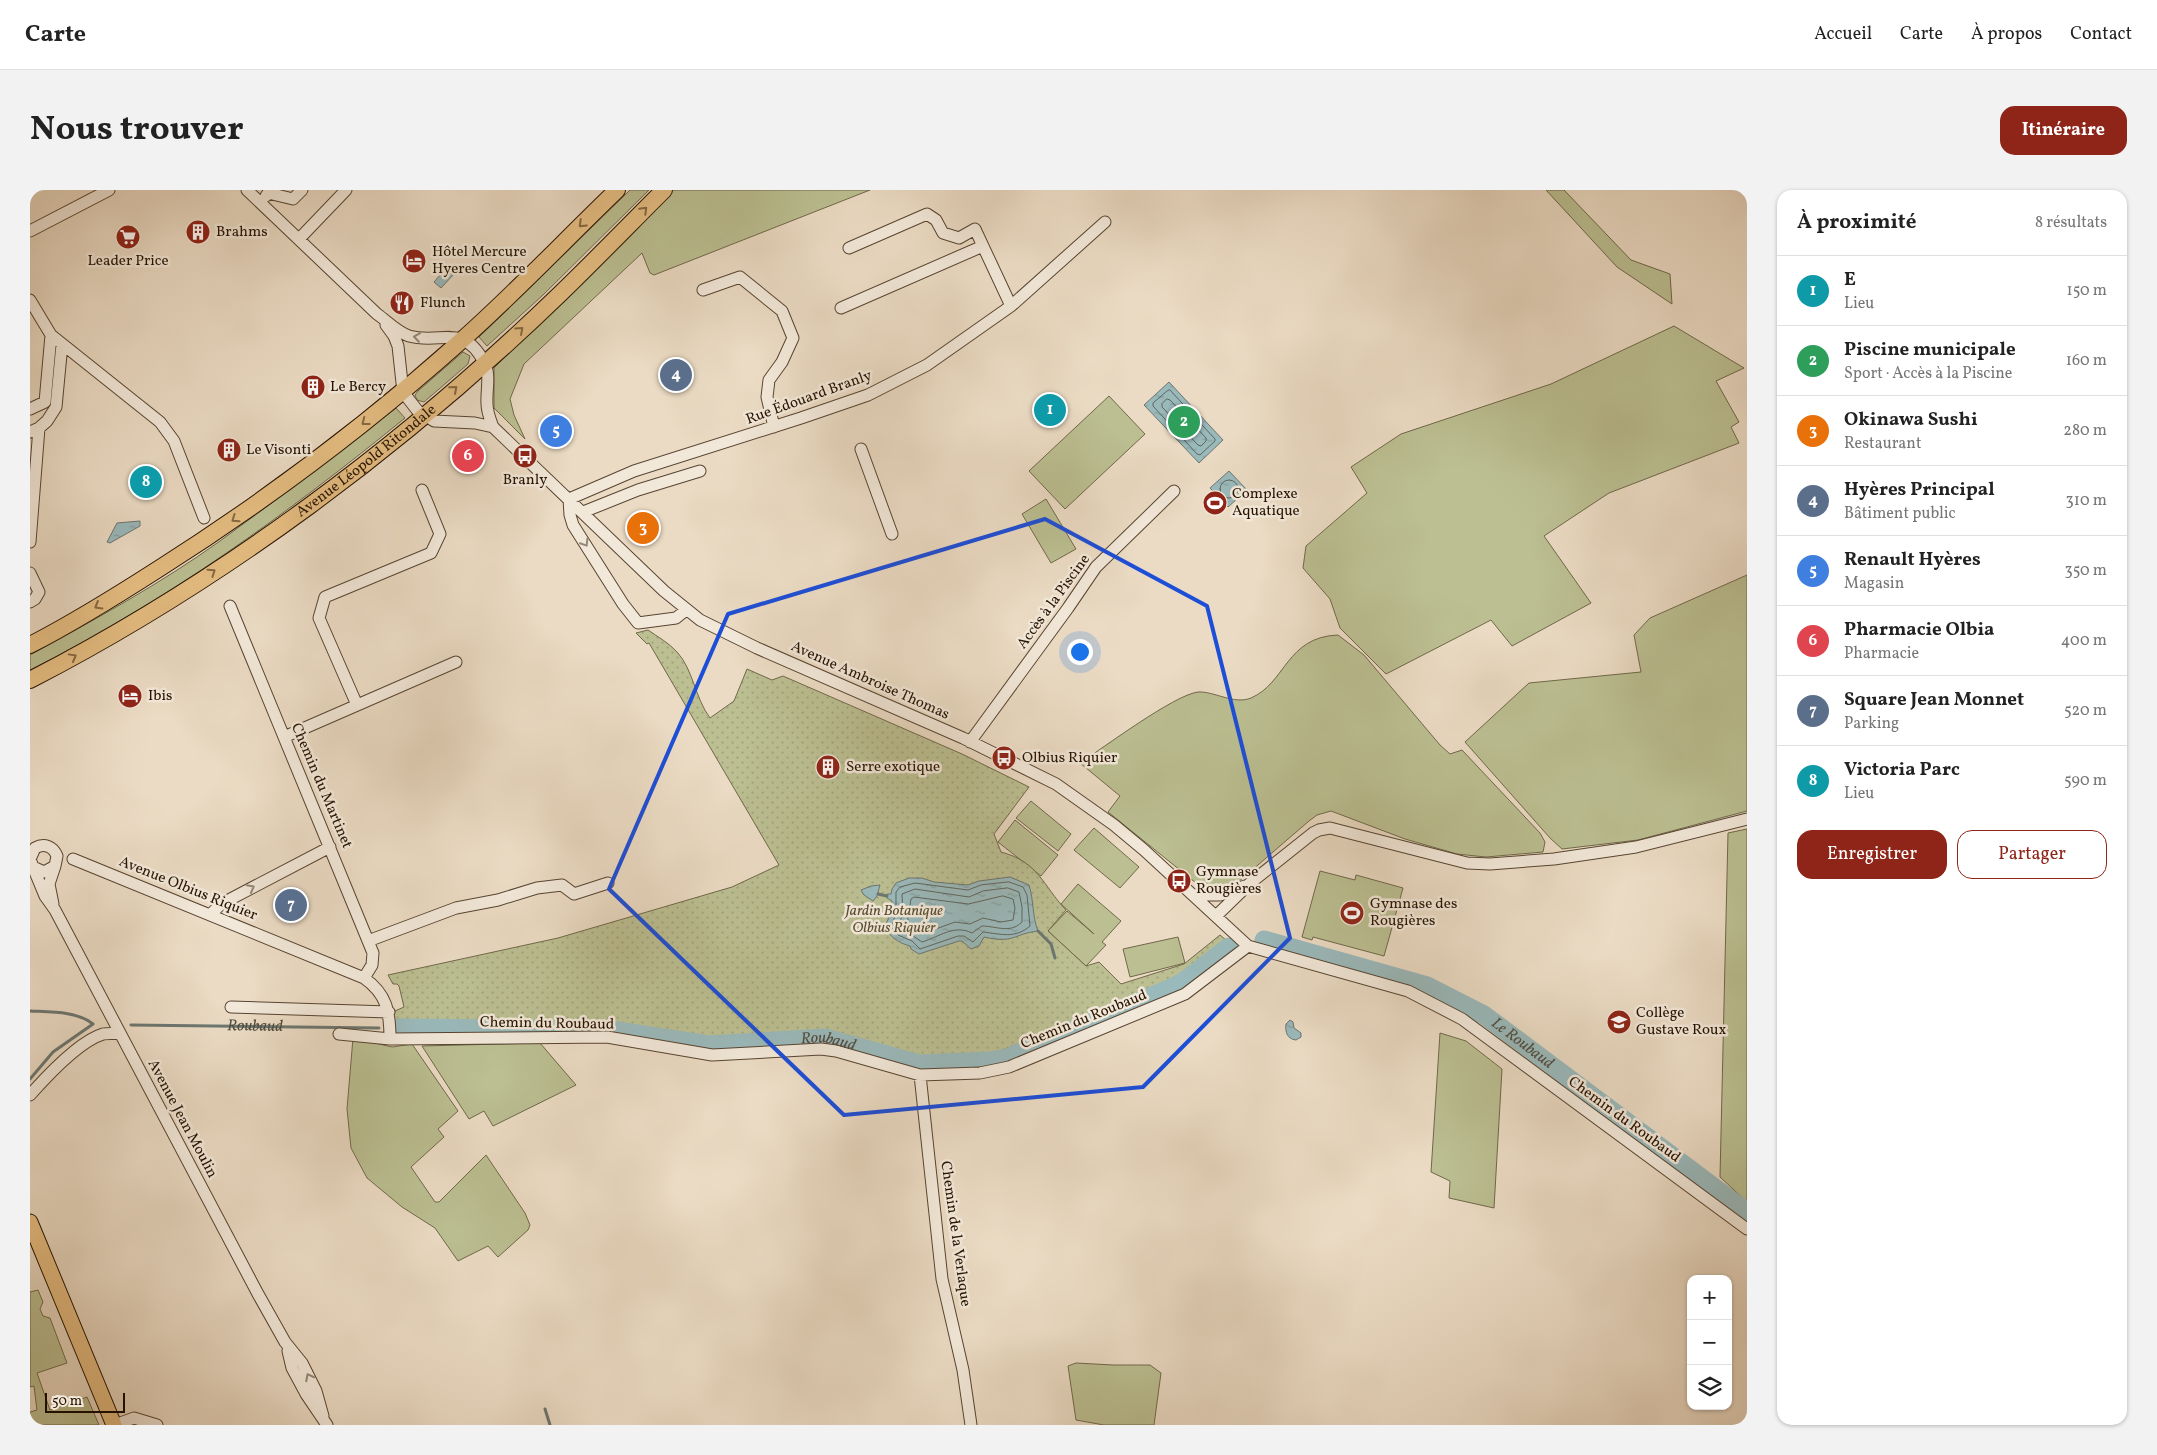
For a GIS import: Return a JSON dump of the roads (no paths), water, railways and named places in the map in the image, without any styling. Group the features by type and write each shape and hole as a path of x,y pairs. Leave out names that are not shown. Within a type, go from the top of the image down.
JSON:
{"highway":[{"name":"Avenue Léopold Ritondale","path":"30,645 127,589 223,528 295,477 403,392 463,339 617,190"},
{"name":"Avenue Léopold Ritondale","path":"30,680 133,623 202,579 311,504 423,416 484,362 560,294 664,190"}],"main road":[{"path":"30,1222 114,1425"},
{"path":"30,1245 105,1425"}],"street":[{"path":"30,231 109,190"},
{"path":"247,190 378,314 400,332 409,336 423,338 456,337 463,339 484,362 487,371 487,404 493,426 434,421 423,416 403,392 398,346 394,336 378,314"},
{"path":"266,196 268,193 294,199 302,190"},
{"path":"299,239 346,190"},
{"path":"848,248 927,214 936,220 943,233 951,236 959,238 975,229 1011,306"},
{"name":"Rue Édouard Branly","path":"569,499 634,471 868,395 927,365 1011,306 1105,222"},
{"path":"841,308 983,246"},
{"path":"703,290 740,277 782,311 793,338 782,362 769,380 767,397 774,427"},
{"path":"30,300 51,335 160,422 174,441 204,518"},
{"path":"30,409 45,402 51,335"},
{"path":"30,542 35,430 47,420 56,407 62,344"},
{"name":"Avenue Ambroise Thomas","path":"493,426 686,610 717,630 1036,773 1085,803 1114,824 1248,946"},
{"path":"861,449 892,534"},
{"path":"583,512 638,490 700,471"},
{"path":"357,705 319,618 325,598 431,553 440,534 422,490"},
{"name":"Accès à la Piscine","path":"970,742 1096,567 1174,491"},
{"path":"569,499 573,525 623,604 638,623 676,618 686,610"},
{"path":"30,573 39,592 35,600 30,602"},
{"name":"Chemin du Martinet","path":"230,606 373,953 372,965 364,978"},
{"path":"284,737 456,662"},
{"path":"1213,913 1313,833 1324,828 1344,831 1467,863 1490,864 1554,859 1636,847 1747,819"},
{"path":"30,840 48,846 55,852 57,860 55,866 44,872 31,862 35,848 44,845"},
{"path":"211,914 221,904 330,847"},
{"name":"Avenue Olbius Riquier","path":"73,859 364,978 377,989 389,1012 390,1039"},
{"name":"Avenue Jean Moulin","path":"31,862 45,896 55,910 285,1342 292,1368 306,1394 325,1420"},
{"name":"Avenue Jean Moulin","path":"55,866 49,884 55,910"},
{"path":"368,941 456,908 498,900 537,888 562,885 574,894 608,883"},
{"path":"1194,895 1220,895 1249,884"},
{"path":"1213,913 1220,895"},
{"name":"Chemin du Roubaud","path":"339,1034 390,1039 607,1038 712,1056 821,1049 836,1051 920,1074 980,1074 1009,1067 1185,994 1248,946 1408,991 1462,1019 1747,1229"},
{"path":"231,1007 389,1012"},
{"path":"30,1095 60,1064 82,1047 104,1034 119,1033"},
{"name":"Chemin de la Verlaque","path":"920,1074 942,1279 963,1370 971,1425"},
{"path":"114,1425 134,1418 157,1425"}],"water":[{"path":"447,267 453,269 454,274 441,288 434,282"},
{"path":"1169,382 1223,440 1199,463 1144,405"},
{"path":"1229,471 1247,490 1228,507 1210,488"},
{"path":"140,521 140,526 110,543 107,542 117,523"},
{"path":"1010,877 1029,885 1038,931 1008,939 984,937 979,946 971,949 962,941 959,941 919,954 911,949 910,946 895,939 885,926 891,913 892,901 887,898 887,894 891,894 896,883 909,878 922,878 934,882 968,885 979,881"},
{"path":"880,885 877,896 873,901 864,895 861,890 871,886"},
{"path":"1290,1020 1293,1022 1294,1028 1301,1033 1301,1037 1296,1040 1290,1038 1286,1032 1286,1024"}],"waterway":[{"path":"878,894 887,896"},
{"path":"1038,931 1051,944 1055,958"},
{"name":"Le Roubaud","path":"1264,940 1427,986 1484,1015 1747,1212"},
{"name":"Roubaud","path":"399,1028 610,1030 709,1045 825,1038 919,1064 990,1061 1007,1058 1169,989 1183,982 1229,947"},
{"name":"Roubaud","path":"30,1011 71,1014 93,1024 53,1052 30,1079"},
{"name":"Roubaud","path":"131,1025 379,1028"},
{"path":"545,1409 550,1425"}],"place":[{"name":"Brahms","path":"198,232"},
{"name":"Leader Price","path":"128,237"},
{"name":"Hôtel Mercure Hyeres Centre","path":"414,261"},
{"name":"Flunch","path":"402,303"},
{"name":"Hyères Principal","path":"676,375"},
{"name":"Le Bercy","path":"313,387"},
{"name":"E","path":"1050,410"},
{"name":"Piscine municipale","path":"1184,422"},
{"name":"Renault Hyères","path":"556,431"},
{"name":"Le Visonti","path":"229,450"},
{"name":"Pharmacie Olbia","path":"468,456"},
{"name":"Branly","path":"525,456"},
{"name":"Victoria Parc","path":"146,482"},
{"name":"Complexe Aquatique","path":"1215,503"},
{"name":"Okinawa Sushi","path":"643,528"},
{"name":"Ibis","path":"130,696"},
{"name":"Olbius Riquier","path":"1004,758"},
{"name":"Serre exotique","path":"828,767"},
{"name":"Gymnase Rougières","path":"1179,881"},
{"name":"Square Jean Monnet","path":"291,905"},
{"name":"Gymnase des Rougières","path":"1352,913"},
{"name":"Collège Gustave Roux","path":"1619,1022"}],"park label":[{"name":"Jardin Botanique Olbius Riquier","path":"894,920"}]}
